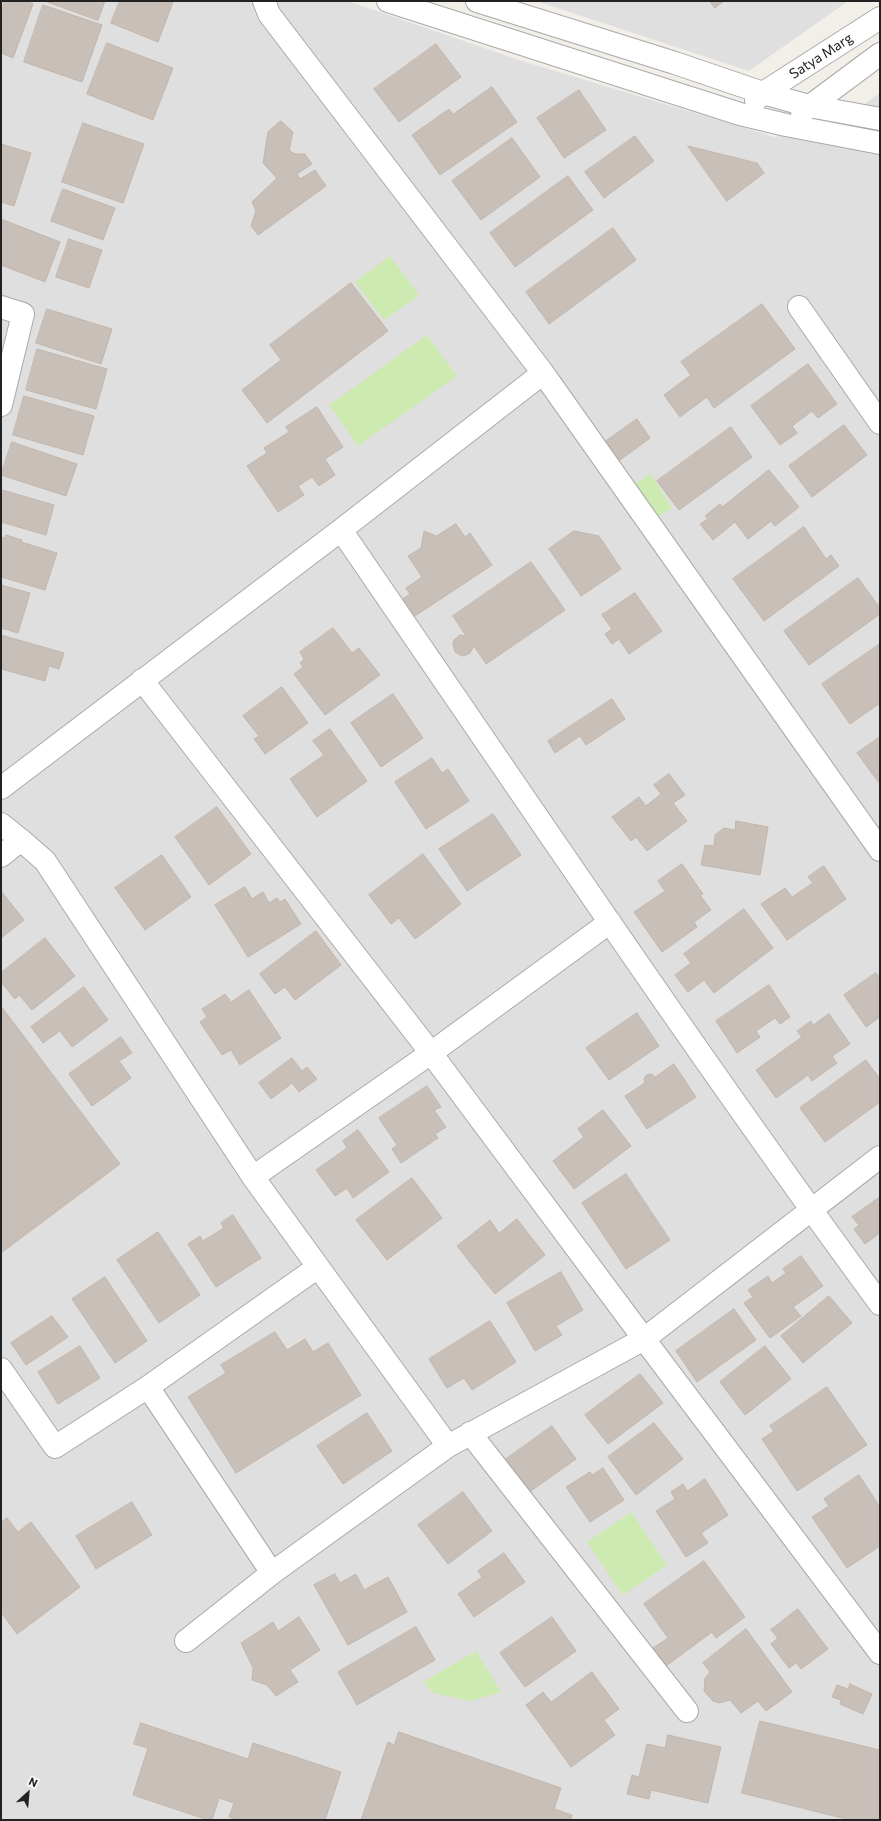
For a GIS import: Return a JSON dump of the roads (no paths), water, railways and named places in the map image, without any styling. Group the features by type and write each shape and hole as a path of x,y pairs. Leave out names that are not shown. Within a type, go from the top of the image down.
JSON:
{"street":[{"path":"264,1 269,14 543,373 880,850"},
{"path":"388,1 740,114 786,125 880,143"},
{"path":"477,1 668,60 763,94 809,106 880,119"},
{"name":"Satya Marg","path":"740,114 763,94 880,18"},
{"path":"786,125 809,106 880,54"},
{"path":"799,306 880,423"},
{"path":"1,307 23,314 1,405"},
{"path":"1,788 341,530 543,373"},
{"path":"341,530 610,922 811,1210 880,1304"},
{"path":"142,680 431,1053 880,1653"},
{"path":"1,824 45,861 253,1177 448,1446"},
{"path":"1,856 21,840"},
{"path":"253,1177 431,1053 610,922"},
{"path":"186,1641 272,1573 448,1446 644,1339 880,1156"},
{"path":"1,1369 55,1447 148,1387 318,1267"},
{"path":"148,1387 272,1573"},
{"path":"470,1433 687,1711"}]}
